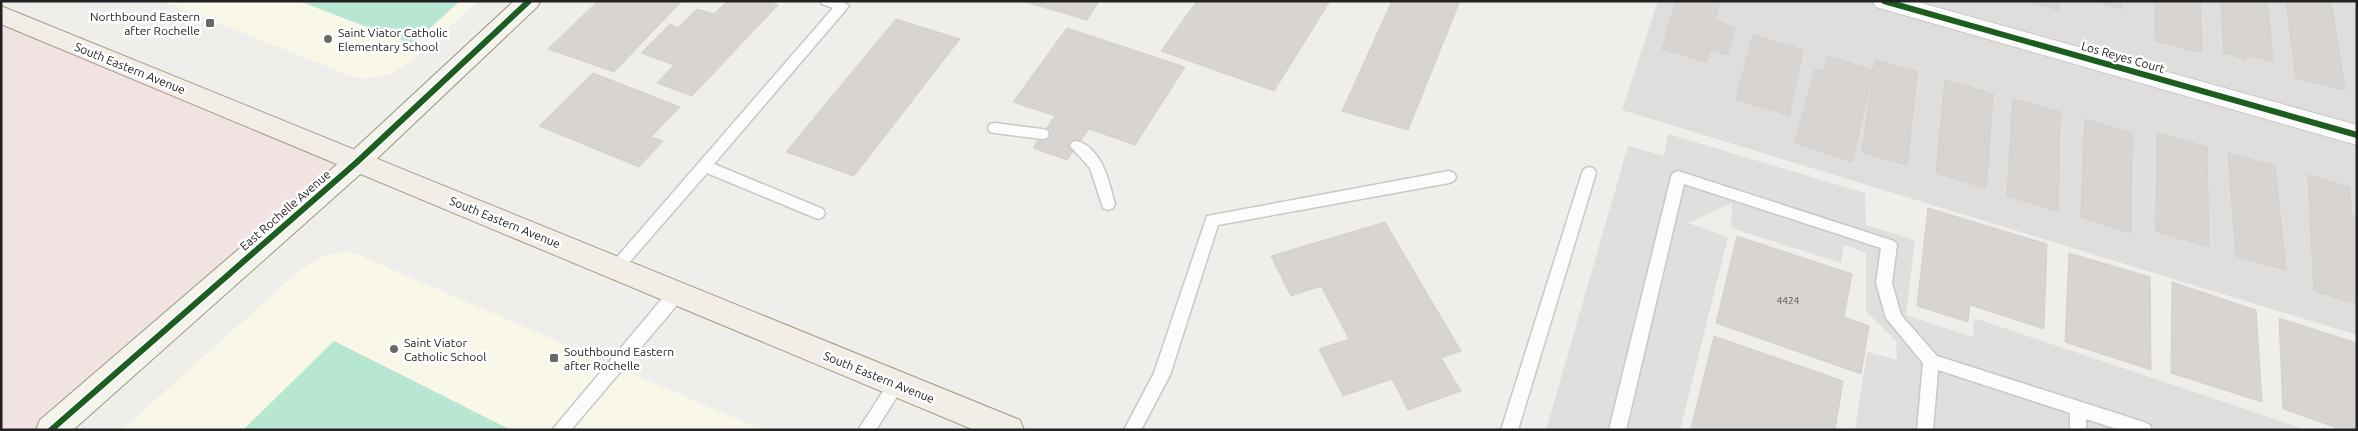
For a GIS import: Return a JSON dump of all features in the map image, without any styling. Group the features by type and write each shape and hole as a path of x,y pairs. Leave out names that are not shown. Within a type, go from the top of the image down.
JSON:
{"main road":[{"name":"South Eastern Avenue","path":"1,14 1009,430"}],"street":[{"name":"East Rochelle Avenue","path":"51,430 357,162 529,1"},
{"name":"Los Reyes Court","path":"1884,1 2357,135"}],"lane":[{"path":"616,268 842,6 827,1"},
{"path":"995,128 1042,134"},
{"path":"1077,146 1096,165 1108,204"},
{"path":"704,166 818,213"},
{"path":"1509,430 1589,173"},
{"path":"1617,430 1678,176 1888,245 1884,283 1894,318 1931,361 2144,430"},
{"path":"1132,430 1162,375 1212,220 1449,177"},
{"path":"560,430 677,293"},
{"path":"1925,430 1931,361"},
{"path":"866,430 897,384"},
{"path":"2078,408 2078,430"}],"shaded area":[{"name":"Saint Viator Catholic Elementary School","path":"162,1 299,1 412,44 460,1 478,1 411,62 390,74 366,79 356,78"},
{"path":"1658,1 2357,1 2357,335 1622,110"},
{"path":"1,14 357,162 51,430 1,430"},
{"path":"1668,134 1865,193 1866,225 1915,240 1906,315 1973,337 1974,318 2307,430 1855,430 1867,352 1897,360 1896,341 1866,311 1866,253 1844,245 1841,263 1731,228 1732,203 1688,223 1728,237 1680,430 1546,430 1628,146 1664,156"},
{"name":"Saint Viator Catholic School","path":"342,252 354,253 762,430 122,430 301,269 325,256"}],"green space":[{"path":"299,1 460,1 412,44"},
{"path":"334,341 511,430 243,430"}],"building":[{"path":"598,1 681,2 614,72 548,49"},
{"path":"727,1 766,1 778,5 692,96 657,83 674,65 641,53 670,24 678,28 697,9 714,14"},
{"path":"1022,1 1099,1 1087,20"},
{"path":"1197,1 1330,1 1274,91 1161,51"},
{"path":"1392,1 1460,1 1408,130 1342,111"},
{"path":"1676,1 1720,1 1715,21 1735,27 1728,55 1710,50 1707,62 1662,49"},
{"path":"2025,1 2060,1 2059,10"},
{"path":"2094,1 2122,1 2122,9"},
{"path":"2155,1 2200,1 2202,53 2156,41"},
{"path":"2221,1 2267,1 2273,61 2246,55 2246,59 2224,53"},
{"path":"2286,1 2331,1 2345,90 2296,78"},
{"path":"896,19 960,39 854,176 786,152"},
{"path":"1067,28 1185,67 1135,145 1089,129 1067,160 1033,148 1055,116 1013,102"},
{"path":"1753,35 1803,50 1789,115 1736,100"},
{"path":"1828,56 1873,70 1852,162 1795,143 1815,70 1823,72"},
{"path":"1875,60 1917,72 1907,165 1862,152"},
{"path":"593,73 680,107 651,137 663,141 639,167 539,126"},
{"path":"1945,80 1993,94 1986,188 1936,173"},
{"path":"2013,99 2060,112 2058,211 2007,196"},
{"path":"2085,119 2132,133 2131,233 2081,217"},
{"path":"2157,133 2207,147 2209,247 2156,231"},
{"path":"2228,153 2275,166 2286,270 2236,256"},
{"path":"2308,175 2349,187 2352,216 2357,217 2357,304 2314,291"},
{"path":"1928,208 2047,244 2044,329 1970,305 1968,322 1917,306"},
{"path":"1385,222 1461,351 1441,358 1461,391 1408,410 1392,379 1343,396 1319,349 1349,339 1321,286 1291,296 1271,256"},
{"path":"1737,236 1852,274 1844,317 1869,326 1861,374 1716,323"},
{"path":"2069,253 2150,277 2151,370 2065,342"},
{"path":"2172,282 2256,310 2262,402 2171,373"},
{"path":"2279,318 2357,343 2357,430 2343,430 2283,409"},
{"path":"1714,336 1843,381 1835,430 1696,430 1691,428"}],"cycle path":[{"path":"51,430 357,162 529,1"},
{"path":"1884,1 2357,135"}],"place":[{"name":"Northbound Eastern after Rochelle","path":"210,23"},
{"name":"Saint Viator Catholic Elementary School","path":"328,39"},
{"name":"Saint Viator Catholic School","path":"394,349"},
{"name":"Southbound Eastern after Rochelle","path":"554,358"}]}
